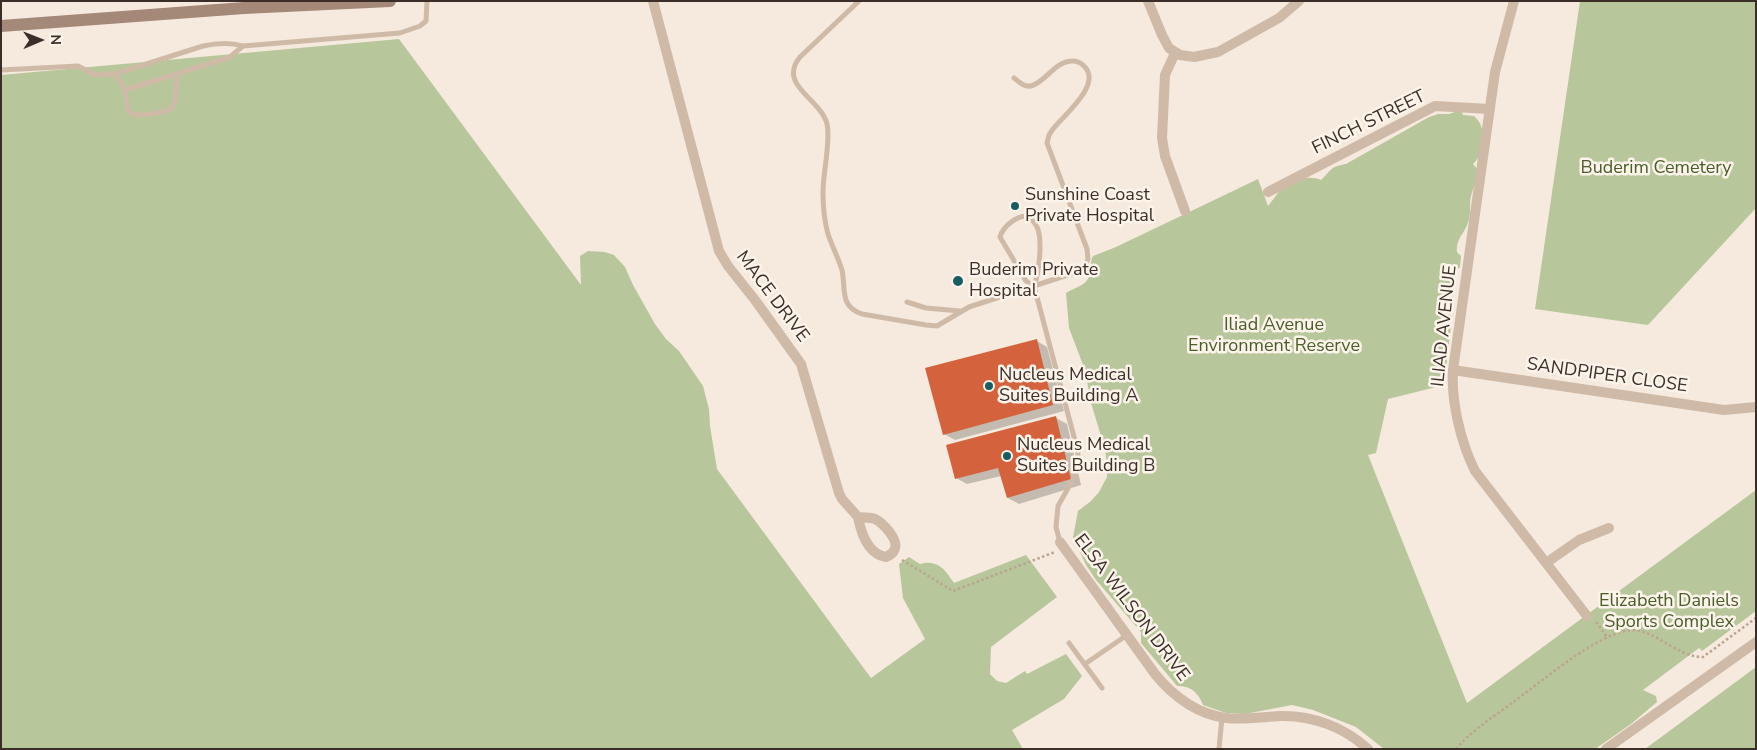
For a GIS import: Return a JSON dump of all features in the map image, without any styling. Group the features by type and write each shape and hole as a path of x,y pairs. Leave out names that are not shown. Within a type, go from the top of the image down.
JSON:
{"main road":[{"path":"1,26 244,4 390,1"}],"street":[{"name":"MACE DRIVE","path":"653,1 722,258 801,364 838,493 842,500 858,518 864,537 875,553 886,557 892,553"},
{"path":"1148,1 1165,42 1175,53 1194,57 1218,52 1279,18 1299,1"},
{"name":"ILIAD AVENUE","path":"1514,1 1497,65 1490,109 1453,370 1454,403 1470,461 1485,485 1588,616"},
{"path":"1175,53 1165,75 1162,138 1165,156 1185,211"},
{"name":"FINCH STREET","path":"1268,192 1435,106 1490,109"},
{"name":"SANDPIPER CLOSE","path":"1453,370 1724,410 1756,407"},
{"path":"858,518 871,518 882,523 895,542 895,548 892,553"},
{"path":"1546,563 1579,540 1609,528"},
{"name":"ELSA WILSON DRIVE","path":"1062,546 1155,674 1174,694 1204,712 1222,717 1293,716 1312,720 1340,729 1368,749"},
{"path":"1606,749 1756,642"}],"lane":[{"path":"1,70 78,66 95,75 115,74 203,46 224,43 243,46 410,31 426,21 427,1"},
{"path":"859,1 796,61 793,76 796,84 821,111 828,126 823,176 824,213 828,235 841,268 846,300 852,309 862,314 937,326 961,311 1080,272 1086,265 1088,253 1086,244 1047,142 1048,135 1086,91 1090,82 1090,76 1085,67 1074,60 1062,63 1032,86 1023,85 1014,78"},
{"path":"125,90 230,57 243,46"},
{"path":"115,74 125,90 128,111 133,115 165,111 171,108 175,102 177,74"},
{"name":"ELSA WILSON DRIVE","path":"1034,286 1026,281 1000,237 1003,230 1017,218 1024,215 1030,217 1038,232 1038,277 1034,286 1078,452 1075,476 1058,506 1057,532 1062,546"},
{"path":"907,302 917,306 961,311"},
{"path":"1084,664 1128,635"},
{"path":"1069,643 1102,688"},
{"path":"1219,749 1222,717"}],"path":[{"path":"892,553 953,592 1062,546"},
{"path":"1588,616 1593,618 1608,637"},
{"path":"1456,749 1466,737 1484,722 1512,704 1541,681 1608,637 1633,630 1660,640 1695,657 1703,657 1756,618"}],"green space":[{"name":"Buderim Cemetery","path":"1580,1 1756,1 1756,208 1648,325 1535,309"},
{"path":"399,39 581,285 580,256 588,251 605,252 614,255 625,267 655,324 666,339 679,351 703,386 709,409 717,469 871,678 925,639 903,598 899,564 909,557 920,564 936,564 944,570 954,583 1026,555 1057,597 991,647 990,674 997,681 1006,683 1025,671 1027,674 1066,654 1082,676 1064,699 1012,730 1023,749 1,749 1,75"},
{"name":"Iliad Avenue Environment Reserve","path":"1461,110 1463,115 1474,116 1479,122 1483,141 1479,157 1473,164 1477,169 1477,173 1470,199 1469,219 1457,247 1457,252 1461,256 1460,267 1454,273 1447,300 1446,310 1452,317 1444,385 1388,399 1376,453 1368,455 1467,703 1756,490 1756,611 1702,651 1699,648 1643,690 1656,696 1657,702 1631,724 1595,749 1384,749 1356,727 1313,710 1292,705 1245,714 1226,713 1203,705 1194,691 1186,687 1177,686 1141,643 1141,632 1096,580 1086,565 1073,537 1078,511 1099,492 1107,477 1105,449 1091,403 1085,370 1069,328 1066,293 1087,281 1093,256 1116,247 1258,179 1268,206 1283,187 1291,182 1307,178 1321,180 1331,169 1346,164 1429,117"},
{"name":"Elizabeth Daniels Sports Complex","path":"1756,667 1756,749 1645,749"}],"building":[{"name":"Nucleus Medical Suites Building A","path":"1037,339 1053,405 943,435 925,368"},
{"name":"Nucleus Medical Suites Building B","path":"1056,416 1071,479 1007,498 998,468 955,479 946,445"}],"place":[{"name":"Sunshine Coast Private Hospital","path":"1015,206"},
{"name":"Buderim Private Hospital","path":"958,281"},
{"name":"Nucleus Medical Suites Building A","path":"989,386"},
{"name":"Nucleus Medical Suites Building B","path":"1007,456"}]}
